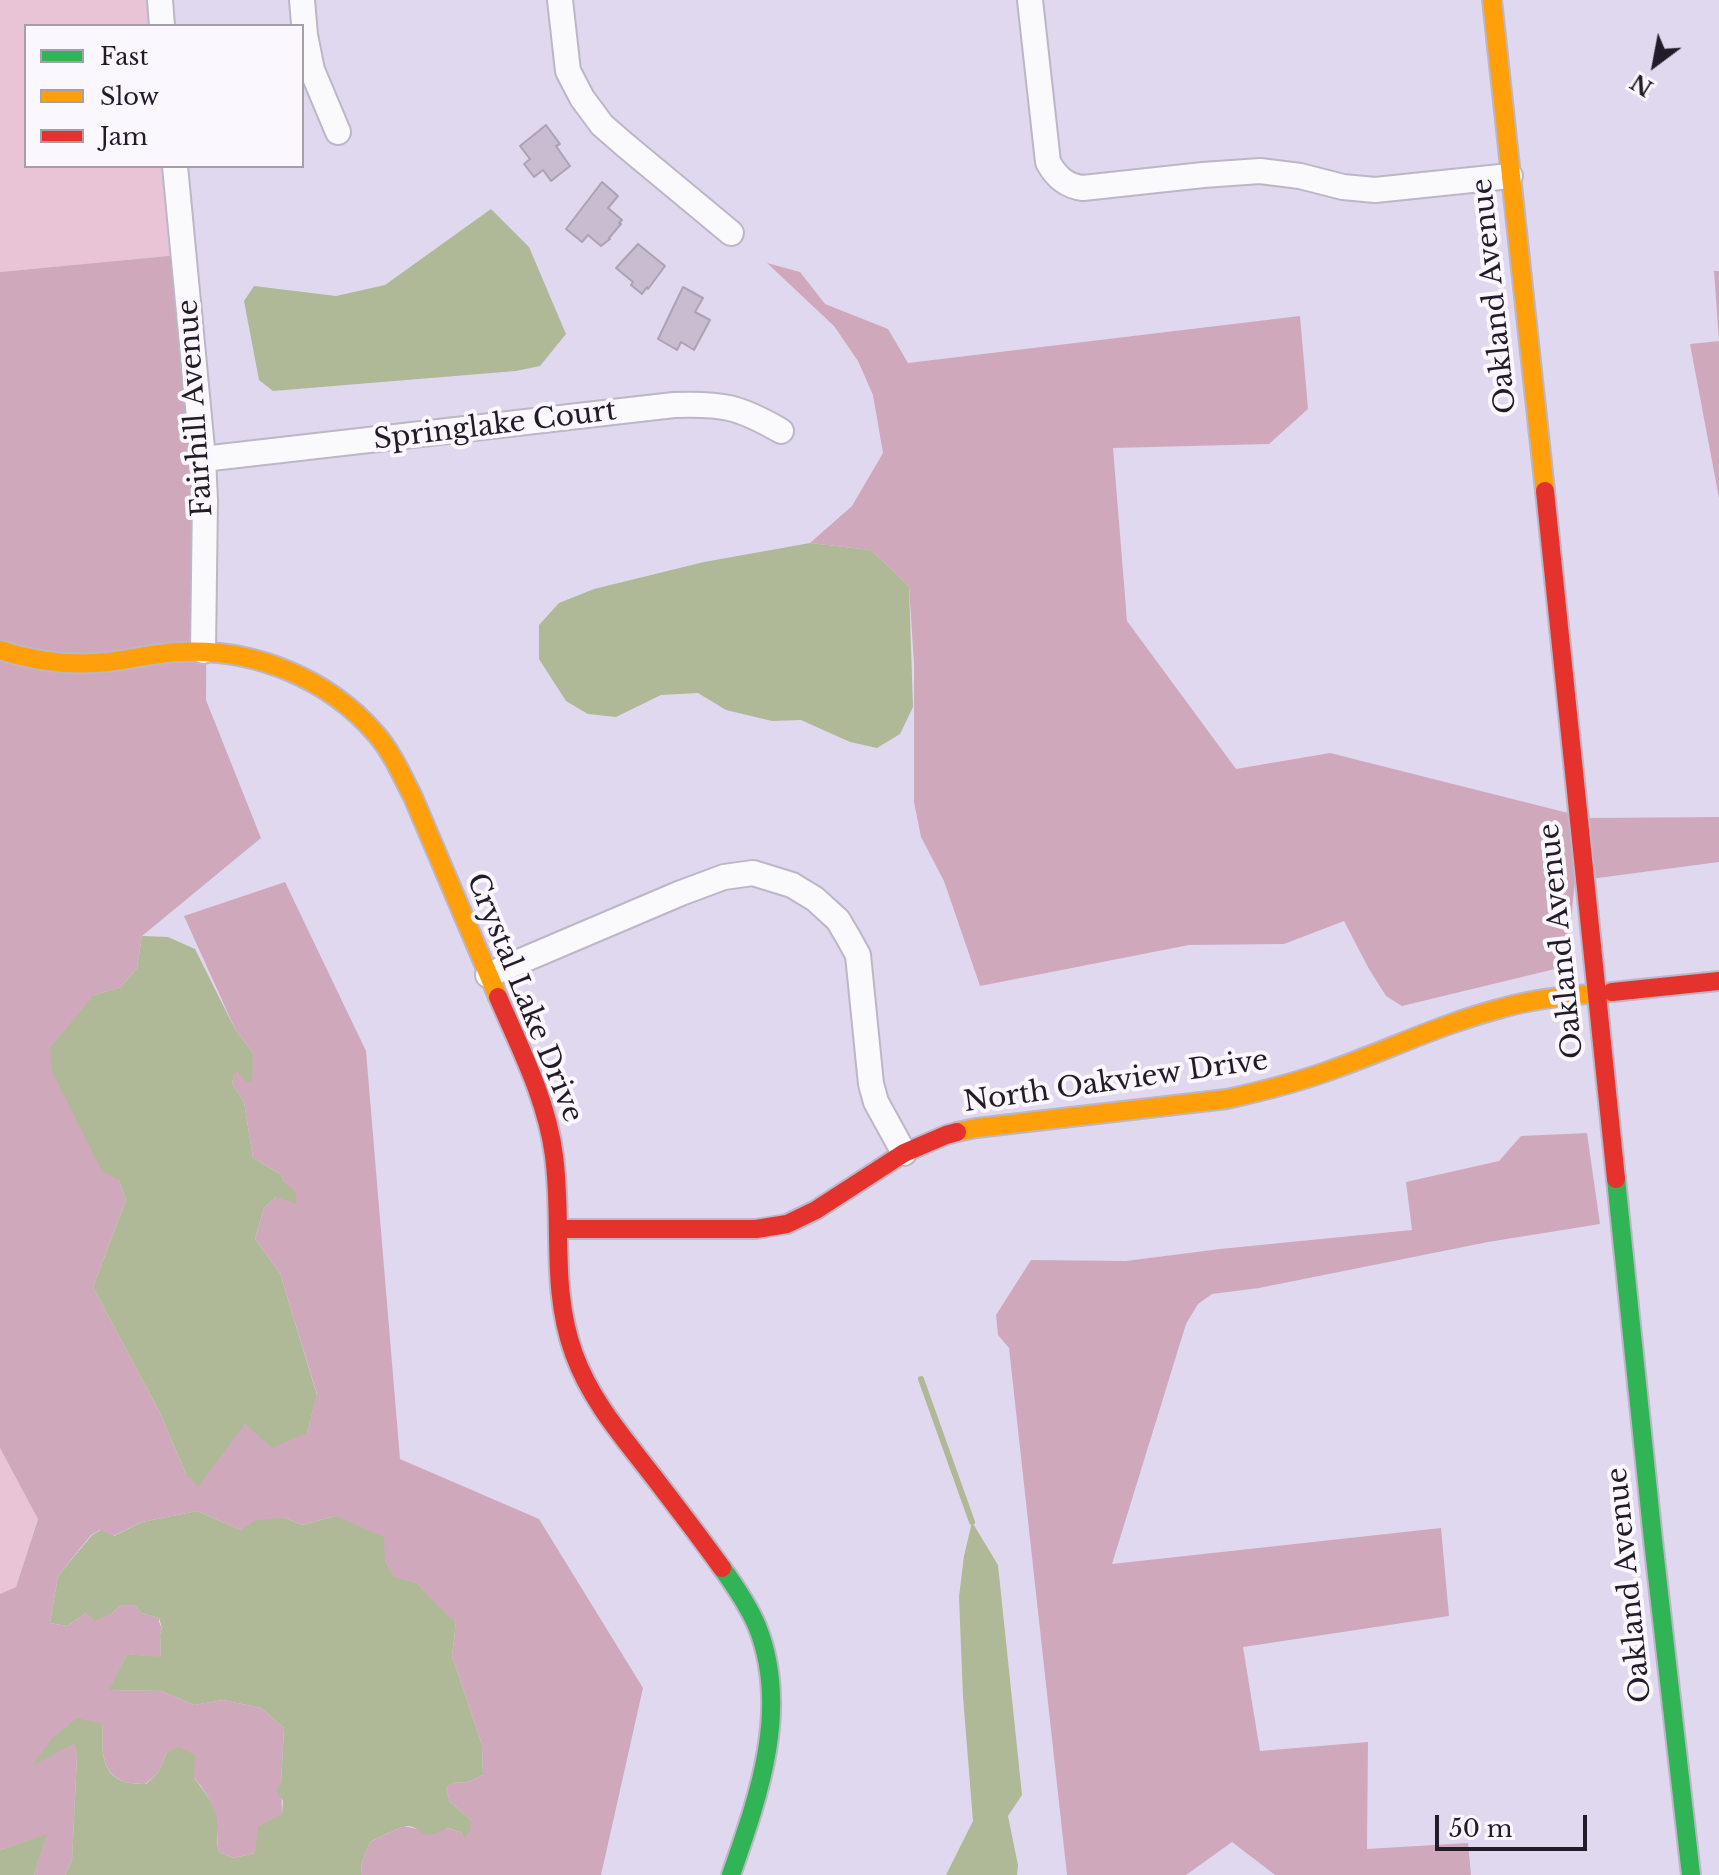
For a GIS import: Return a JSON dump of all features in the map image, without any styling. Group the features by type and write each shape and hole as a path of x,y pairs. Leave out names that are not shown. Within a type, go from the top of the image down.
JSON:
{"street":[{"path":"160,0 162,24"},
{"path":"302,0 312,70 338,132"},
{"path":"560,0 568,71 582,98 602,125 731,233"},
{"path":"1030,0 1048,162 1060,179 1075,187 1260,171 1375,190 1510,176"},
{"name":"Oakland Avenue","path":"1492,0 1653,1540 1691,1875"},
{"name":"Fairhill Avenue","path":"175,168 203,459 203,651"},
{"name":"Springlake Court","path":"203,459 674,405 727,407 753,414 781,431"},
{"name":"Crystal Lake Drive","path":"0,650 31,659 67,664 203,651 250,658 292,672 330,693 377,735 399,769 526,1064 547,1123 554,1161 557,1262 563,1316 575,1358 615,1429 737,1587 759,1629 769,1667 770,1739 749,1822 731,1875"},
{"path":"488,975 724,877 753,873 792,885 815,899 838,920 858,955 871,1084 876,1102 904,1153"},
{"name":"North Oakview Drive","path":"558,1229 756,1229 787,1224 816,1210 904,1153 946,1135 976,1128 1259,1094 1317,1076 1481,1014 1535,1001 1719,981"}],"shaded area":[{"path":"0,0 170,0 172,24 24,24 24,168 183,168 189,254 0,272"},
{"path":"491,209 529,247 566,334 540,366 516,371 273,391 259,380 244,301 254,286 336,296 385,285"},
{"path":"189,254 208,411 206,700 261,838 142,936 137,968 121,987 94,995 119,1180 126,1200 93,1287 160,1413 186,1474 245,1424 307,1433 317,1394 280,1273 255,1239 264,1208 276,1197 284,1182 282,1175 253,1158 244,1102 232,1084 234,1073 253,1053 235,1029 184,916 285,882 366,1051 400,1459 539,1519 643,1688 601,1875 361,1875 362,1862 370,1842 404,1826 446,1828 461,1832 464,1838 471,1820 450,1802 446,1789 453,1783 483,1775 482,1745 452,1656 456,1622 417,1583 394,1578 385,1560 336,1516 302,1525 285,1518 241,1530 197,1511 142,1522 113,1536 100,1530 91,1535 58,1576 50,1623 67,1626 86,1613 112,1613 121,1605 135,1605 141,1613 159,1618 162,1628 161,1658 127,1654 110,1690 161,1691 194,1705 223,1700 261,1708 284,1728 282,1814 255,1853 234,1858 219,1852 217,1820 209,1799 198,1782 167,1752 158,1773 145,1784 127,1783 117,1778 110,1772 104,1758 103,1724 34,1764 74,1743 77,1756 72,1860 65,1875 34,1875 46,1835 0,1850 0,1594 16,1587 38,1519 0,1448 0,272"},
{"path":"767,263 800,272 825,304 888,329 908,363 1300,316 1308,409 1269,444 1113,448 1127,621 1236,769 1330,753 1588,818 1719,817 1719,862 1575,881 1567,959 1555,969 1402,1006 1386,996 1344,921 1284,944 1189,945 980,986 944,881 921,837 914,802 914,664 909,586 871,550 810,543 852,506 883,453 873,395 858,361 834,326"},
{"path":"1714,271 1719,271 1719,341"},
{"path":"1719,341 1719,498 1690,344"},
{"path":"810,543 871,550 909,586 913,707 900,734 877,748 850,742 801,720 772,721 726,710 698,693 661,695 616,717 588,714 566,701 539,659 539,625 559,603 594,589 704,562"},
{"path":"142,936 168,937 195,949 235,1029 253,1053 252,1082 245,1081 237,1071 232,1084 244,1102 253,1158 282,1175 284,1182 296,1192 296,1204 276,1197 264,1208 255,1239 280,1273 317,1395 307,1433 272,1448 245,1424 198,1487 186,1474 160,1413 93,1287 126,1200 119,1180 102,1171 52,1071 50,1048 94,995 121,987 137,968"},
{"path":"1587,1133 1600,1224 1488,1242 1259,1288 1212,1294 1198,1304 1186,1324 1112,1564 1441,1528 1449,1616 1243,1647 1260,1751 1368,1742 1367,1849 1468,1843 1471,1875 1275,1875 1232,1842 1186,1875 1067,1875 1009,1348 998,1335 996,1315 1031,1260 1126,1261 1412,1230 1406,1182 1499,1161 1521,1136"},
{"path":"0,1448 38,1518 16,1587 0,1594"},
{"path":"197,1511 241,1530 256,1520 285,1518 302,1525 336,1516 384,1537 385,1560 394,1577 417,1583 456,1622 452,1656 482,1745 483,1775 453,1783 446,1789 450,1802 471,1820 470,1830 464,1839 461,1832 447,1828 426,1835 416,1828 405,1826 370,1842 362,1862 361,1875 65,1875 72,1860 77,1756 74,1744 32,1766 52,1738 77,1718 103,1724 106,1766 110,1773 125,1782 146,1784 158,1773 167,1752 179,1747 195,1755 194,1778 215,1812 219,1852 234,1858 255,1853 258,1827 282,1814 283,1801 277,1791 281,1783 284,1728 261,1708 223,1700 194,1705 161,1691 109,1690 127,1654 161,1657 162,1628 159,1618 141,1613 135,1605 121,1605 94,1621 86,1613 67,1626 50,1623 58,1576 92,1535 101,1530 114,1536 142,1522"},
{"path":"972,1522 998,1565 1022,1795 1008,1816 1018,1865 1017,1875 946,1875 973,1821 959,1597"},
{"path":"47,1834 34,1875 0,1875 0,1850"}],"building":[{"path":"546,125 560,144 556,146 570,166 551,181 543,170 534,177 524,164 530,159 520,146"},
{"path":"602,182 618,196 608,208 622,220 610,239 601,246 588,235 582,242 566,229"},
{"path":"638,244 665,266 642,294 616,268"},
{"path":"683,287 703,298 695,312 710,320 694,350 681,342 677,350 658,339"}],"waterway":[{"path":"921,1379 972,1522"}],"traffic: fast":[{"path":"1616,1179 1691,1875"},
{"path":"722,1568 757,1626 767,1657 771,1688 767,1751 752,1814 731,1875"}],"traffic: slow":[{"path":"1492,0 1545,491"},
{"path":"0,650 27,658 80,664 180,652 235,655 287,670 335,697 376,734 396,764 498,997"},
{"path":"957,1132 1227,1099 1321,1074 1480,1014 1542,999 1612,992"}],"traffic: jam":[{"path":"1545,491 1616,1179"},
{"path":"1612,992 1719,981"},
{"path":"498,997 532,1075 550,1135 556,1181 559,1280 574,1354 589,1387 609,1418 722,1568"},
{"path":"558,1229 756,1229 787,1224 816,1210 904,1153 957,1132"}]}
